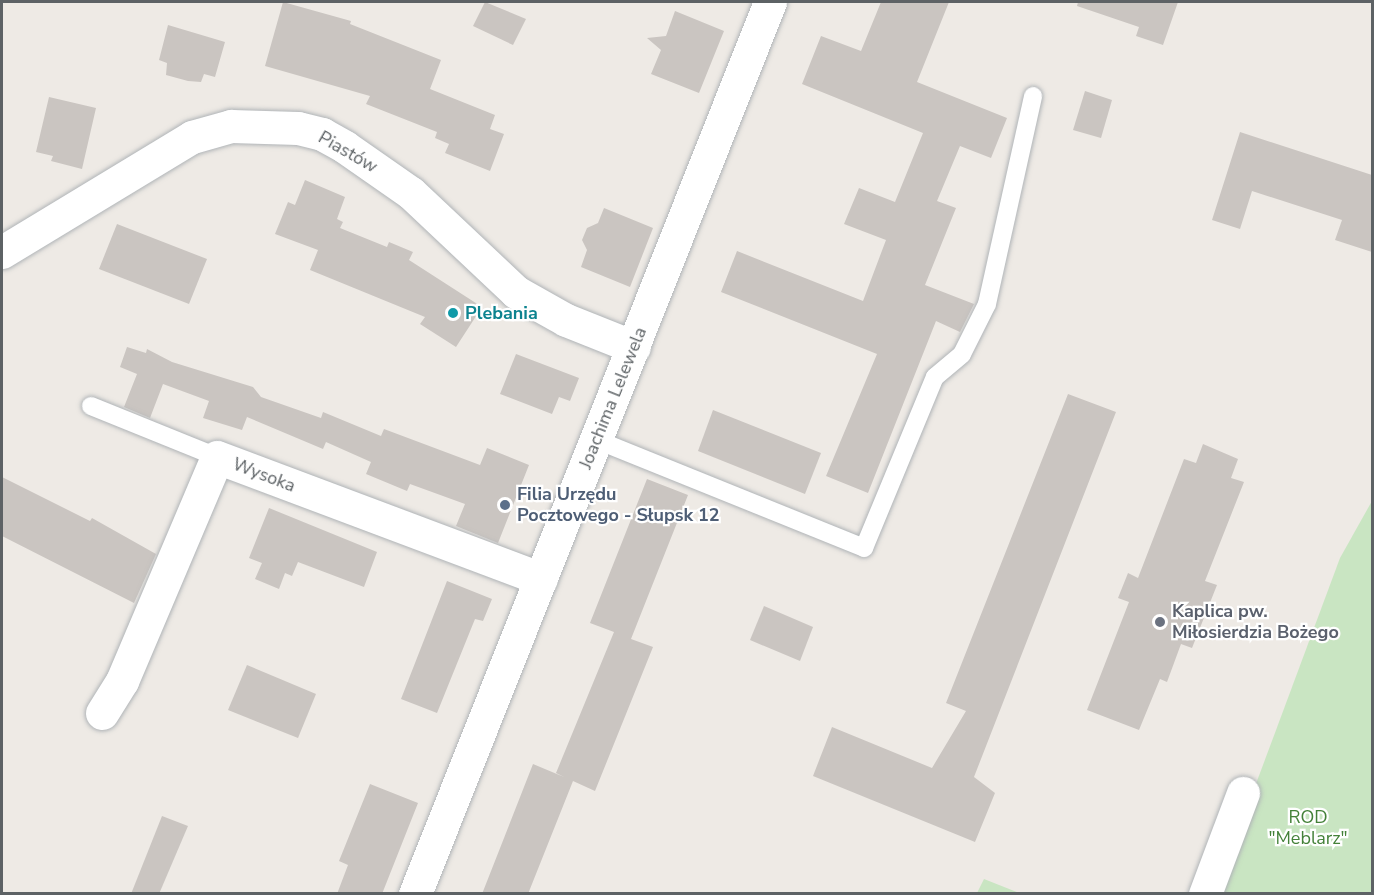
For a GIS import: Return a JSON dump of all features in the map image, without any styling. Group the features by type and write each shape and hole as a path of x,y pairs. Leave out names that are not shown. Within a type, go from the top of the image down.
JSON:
{"street":[{"name":"Joachima Lelewela","path":"415,894 770,2"},
{"name":"Piastów","path":"2,252 192,137 231,126 298,128 322,134 345,147 411,193 516,292 566,320 634,347"},
{"name":"Wysoka","path":"102,713 122,681 217,457 541,579"},
{"path":"1205,894 1243,793"}],"lane":[{"path":"597,440 864,548 935,377 962,354 987,304 1033,96"},
{"path":"91,406 217,457"}],"green space":[{"name":"ROD \"Meblarz\"","path":"1372,501 1372,893 1215,894 1340,558"},
{"path":"984,879 1019,893 977,893"}],"building":[{"path":"283,2 351,21 350,24 441,60 430,89 495,115 490,129 504,134 490,171 445,153 449,144 435,138 437,132 366,104 370,96 265,66"},
{"path":"485,2 526,19 513,45 473,26"},
{"path":"881,2 949,2 917,82 1007,118 991,158 960,146 937,201 956,208 925,285 974,304 960,332 936,321 868,493 826,476 877,354 721,292 737,251 863,301 886,240 844,224 859,188 895,202 923,133 802,84 821,36 861,51"},
{"path":"1078,2 1178,2 1163,45 1136,36 1139,27 1077,6"},
{"path":"675,11 724,31 699,93 651,74 661,50 647,38 666,36"},
{"path":"168,25 225,42 215,77 204,74 201,82 166,75 167,63 159,60"},
{"path":"1085,91 1112,100 1101,138 1073,130"},
{"path":"49,97 96,108 82,169 51,161 53,156 36,152"},
{"path":"1240,132 1372,175 1372,252 1335,240 1342,220 1252,191 1240,229 1212,220"},
{"path":"305,180 345,197 337,219 343,222 340,228 387,247 389,242 413,252 409,260 482,307 456,347 420,324 425,317 310,270 318,250 275,234 288,202 295,205"},
{"path":"604,208 653,228 630,287 581,267 587,250 582,240 587,228 598,223"},
{"path":"117,224 207,259 189,304 99,269"},
{"path":"127,347 146,353 147,349 172,362 253,387 261,397 321,418 323,412 381,436 384,429 480,465 487,448 529,465 498,543 456,526 465,504 410,484 407,491 366,474 371,462 326,442 323,449 247,417 242,430 203,418 209,401 163,384 150,418 124,407 137,374 120,367"},
{"path":"516,354 579,378 570,401 559,397 552,414 500,394"},
{"path":"1068,394 1116,412 974,777 995,793 975,842 813,776 832,727 932,768 966,711 946,703"},
{"path":"713,410 821,453 805,494 698,451"},
{"path":"1203,444 1238,459 1231,478 1244,482 1205,581 1217,585 1192,648 1181,644 1167,682 1160,679 1139,730 1087,710 1129,602 1118,598 1128,573 1138,578 1184,459 1196,463"},
{"path":"2,477 90,521 92,518 156,554 134,603 2,536"},
{"path":"647,479 688,495 631,639 653,647 595,791 573,781 528,894 482,894 533,764 564,777 556,773 614,632 590,623"},
{"path":"269,508 377,552 364,587 298,562 292,576 285,573 279,589 255,579 262,563 249,558"},
{"path":"447,581 492,599 483,621 475,619 437,713 401,699"},
{"path":"764,606 813,627 800,661 750,640"},
{"path":"247,665 316,694 298,738 228,710"},
{"path":"370,784 418,803 382,894 337,894 348,865 339,861"},
{"path":"162,816 188,826 159,894 131,894"}],"place":[{"name":"Plebania","path":"453,313"},
{"name":"Filia Urzędu Pocztowego - Słupsk 12","path":"505,505"},
{"name":"Kaplica pw. Miłosierdzia Bożego","path":"1160,622"}]}
